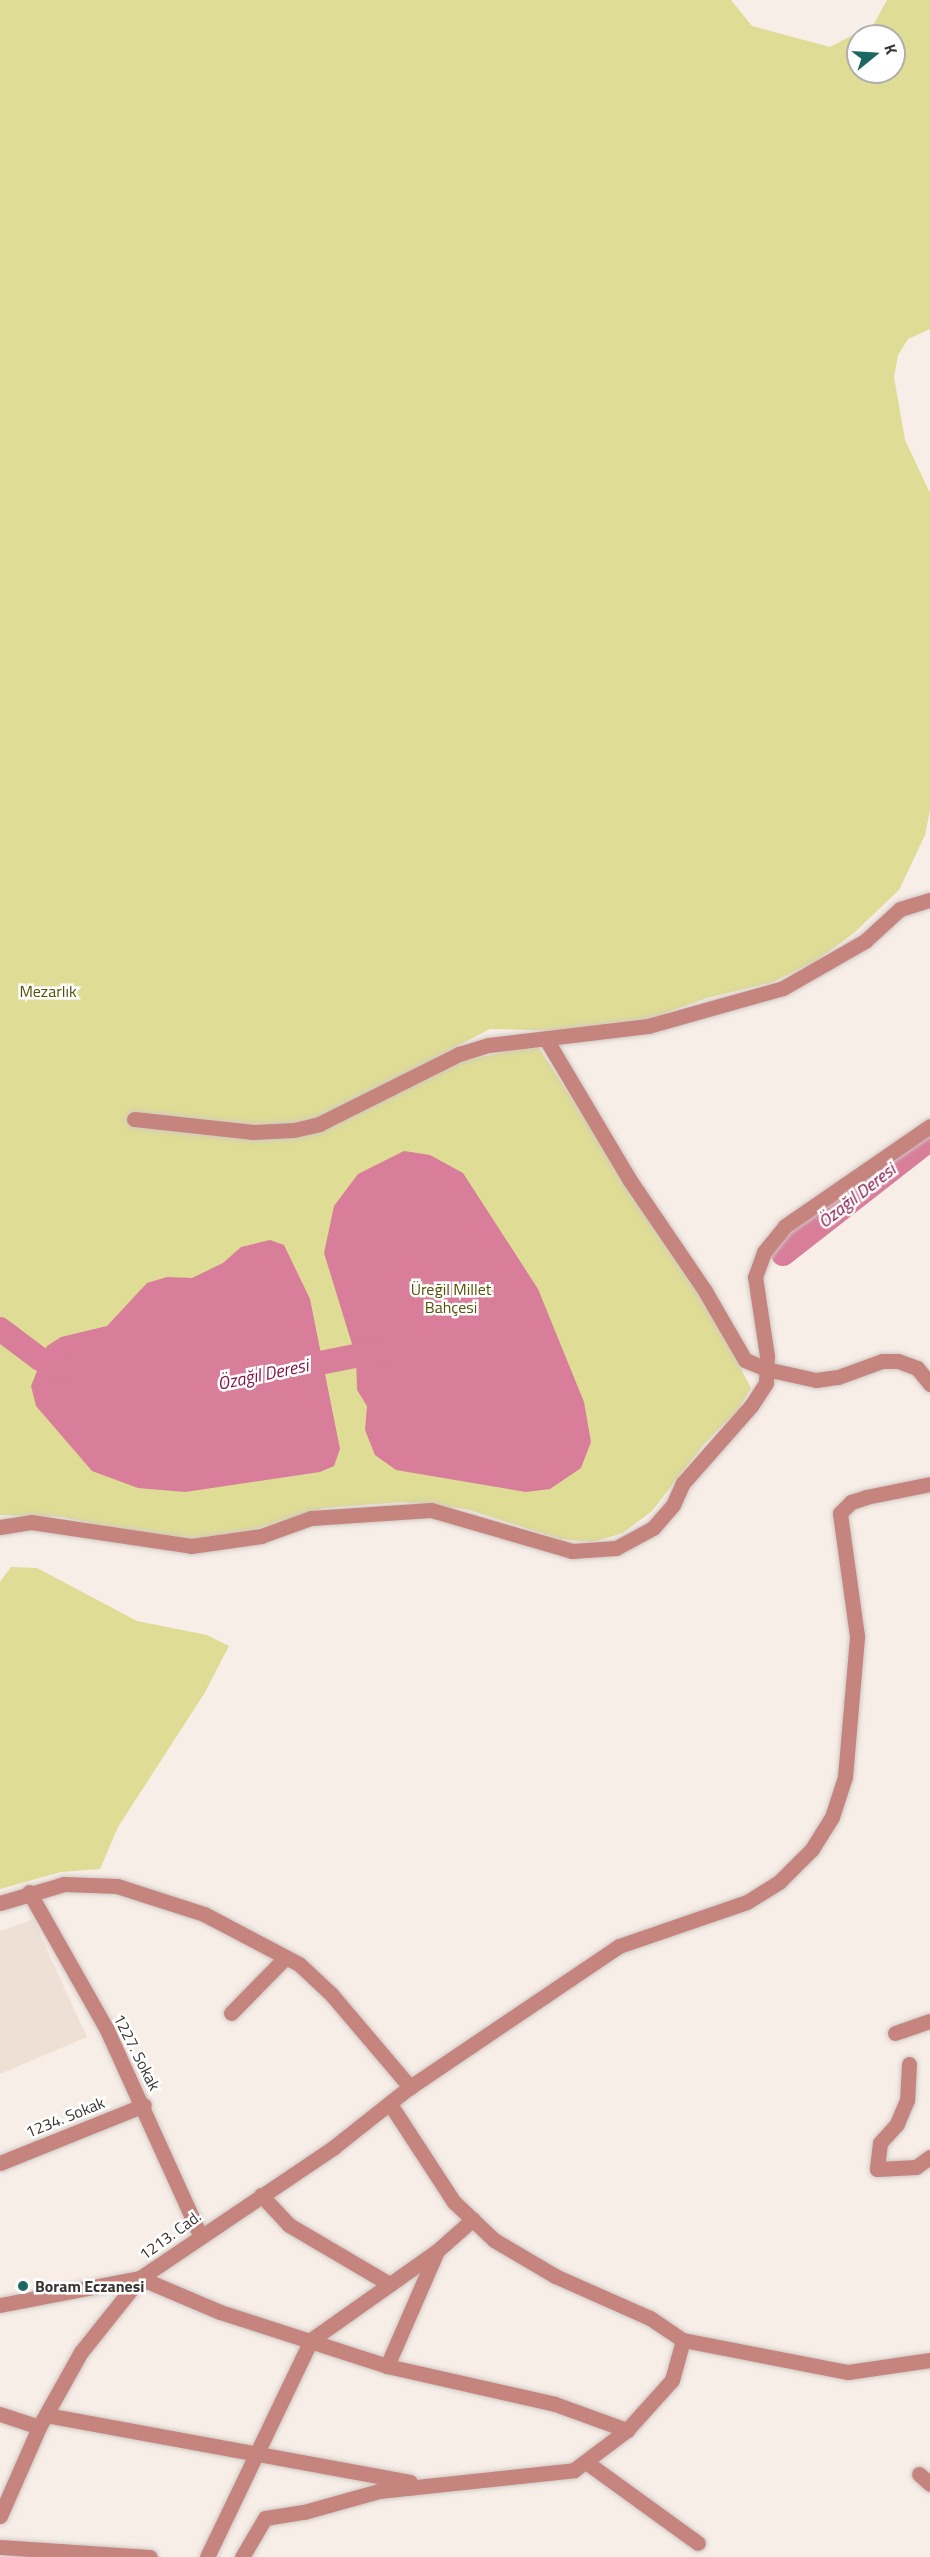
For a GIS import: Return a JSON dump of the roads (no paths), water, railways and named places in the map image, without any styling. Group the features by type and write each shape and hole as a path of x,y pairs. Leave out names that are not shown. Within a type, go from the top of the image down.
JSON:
{"street":[{"path":"134,1119 220,1130 294,1130 319,1124 459,1054 489,1045 648,1026 783,988 865,940 908,904 930,900"},
{"path":"546,1039 629,1179 705,1291 739,1353 766,1369 816,1380 838,1377 882,1361 898,1361 917,1368 930,1384"},
{"path":"0,1527 31,1522 191,1546 261,1536 311,1518 431,1510 572,1551 616,1548 653,1528 673,1505 682,1483 751,1406 766,1383 755,1277 764,1252 785,1226 930,1126"},
{"name":"1213. Cad.","path":"0,2516 43,2421 81,2352 140,2278 200,2235 334,2147 410,2087 619,1946 747,1902 780,1881 812,1849 832,1816 845,1777 857,1636 840,1513 851,1502 866,1497 930,1484"},
{"path":"0,1903 29,1892 64,1884 117,1886 204,1914 286,1957 332,1995 410,2087"},
{"name":"1227. Sokak","path":"29,1892 107,2030 144,2104 200,2235"},
{"path":"231,2013 286,1957"},
{"path":"896,2033 930,2021"},
{"path":"909,2064 907,2100 897,2124 880,2143 877,2169 916,2167 930,2157"},
{"name":"1234. Sokak","path":"0,2163 144,2104"},
{"path":"390,2104 454,2202 494,2240 555,2276 650,2318 683,2340 848,2372 930,2360"},
{"path":"261,2195 289,2225 388,2283"},
{"path":"207,2557 260,2453 311,2340 388,2283 437,2251 473,2219"},
{"path":"387,2366 437,2251"},
{"path":"0,2305 140,2278 220,2312 387,2366 535,2399 627,2430"},
{"path":"242,2557 265,2518 304,2512 379,2491 574,2470 627,2430 672,2380 683,2340"},
{"path":"0,2414 260,2453 424,2485"},
{"path":"586,2462 698,2542"},
{"path":"0,2547 37,2553 150,2557"}],"water":[{"path":"404,1151 430,1155 463,1173 538,1289 584,1402 591,1442 581,1468 550,1489 526,1492 396,1470 375,1455 365,1430 367,1406 357,1390 356,1357 324,1253 334,1206 358,1174"},
{"path":"270,1240 284,1245 310,1299 340,1449 334,1466 320,1472 185,1492 138,1488 92,1471 36,1406 31,1386 47,1346 61,1337 107,1326 147,1283 167,1277 192,1278 223,1263 241,1247"}],"waterway":[{"name":"Özağıl Deresi","path":"783,1254 930,1139"},
{"name":"Özağıl Deresi","path":"0,1329 40,1359 70,1370"},
{"name":"Özağıl Deresi","path":"290,1369 385,1350"}],"place":[{"name":"Boram Eczanesi","path":"23,2286"}],"park label":[{"name":"Mezarlık","path":"48,991"},
{"name":"Üreğil Millet Bahçesi","path":"451,1298"}]}
